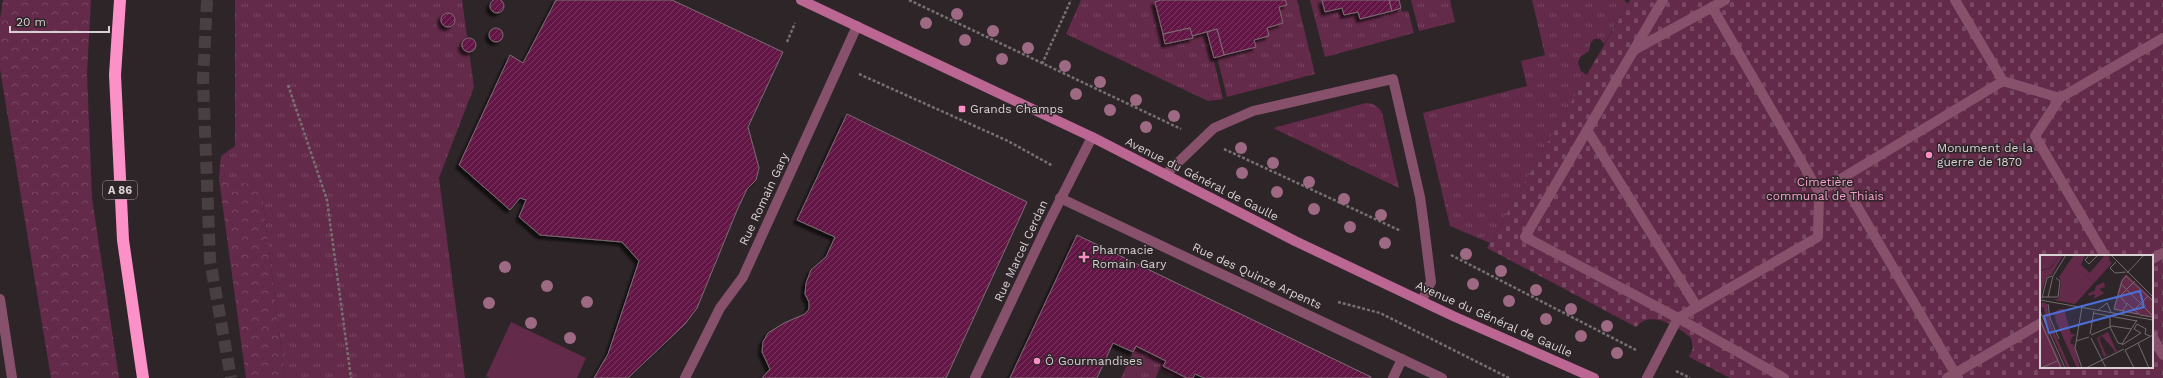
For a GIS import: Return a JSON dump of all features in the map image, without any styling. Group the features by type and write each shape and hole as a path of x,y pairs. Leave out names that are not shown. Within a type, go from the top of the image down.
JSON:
{"highway":[{"name":"A 86","path":"120,0 115,75 122,240 143,378"}],"main road":[{"name":"Avenue du Général de Gaulle","path":"801,0 1092,137 1166,174 1234,212 1594,378"}],"street":[{"path":"1663,0 1524,237 1678,318 1784,378"},
{"path":"1634,50 1725,0"},
{"path":"1956,0 2003,81 2060,98"},
{"path":"1647,378 1678,318 1818,237 1819,192 1712,7"},
{"name":"Rue Romain Gary","path":"685,378 720,308 743,277 858,26"},
{"path":"2104,255 2035,136 2060,98 2163,38"},
{"path":"1166,174 1214,128 1253,111 1393,79 1420,197 1426,242 1431,282 1422,300"},
{"path":"1819,192 2003,81"},
{"path":"1587,130 1697,307"},
{"name":"Rue Marcel Cerdan","path":"975,378 1060,198 1092,137"},
{"path":"1841,179 1953,376 2040,324"},
{"name":"Rue des Quinze Arpents","path":"1060,198 1442,378"},
{"path":"2153,258 2163,253"},
{"path":"0,300 12,378"},
{"path":"2153,338 2163,355"},
{"path":"1393,378 1402,359"}],"path":[{"path":"909,0 1042,64 1426,242 1690,378"},
{"path":"1042,64 1071,0"},
{"path":"857,73 1008,141 1058,170"},
{"path":"288,85 327,200 351,378"},
{"path":"1334,301 1380,313 1509,378"}],"green space":[{"path":"3,0 91,0 87,73 92,198 119,378 51,378 0,69 0,19"},
{"path":"235,0 462,0 474,87 439,178 465,378 285,378 261,187 219,179 221,156 235,146"},
{"path":"1081,0 1161,0 1155,2 1165,44 1207,32 1223,99 1208,101 1066,34"},
{"path":"1285,0 1297,0 1315,74 1227,97 1217,57 1256,47 1254,40 1269,36 1267,28 1283,23 1279,7 1287,5"},
{"path":"1310,0 1322,0 1325,12 1342,8 1344,15 1358,12 1360,19 1401,8 1402,12 1408,11 1414,33 1325,57"},
{"path":"1411,0 1450,0 1455,22 1419,31"},
{"path":"1532,0 1624,0 1628,4 1604,44 1600,39 1594,39 1590,44 1589,51 1580,57 1578,63 1581,71 1587,75 1490,243 1450,226 1423,113 1527,86 1521,61 1545,55"},
{"name":"Cimetière communal de Thiais","path":"1630,0 2163,0 2163,378 1730,378 1689,357 1693,348 1691,338 1672,324 1656,319 1649,319 1636,327 1487,248"},
{"path":"1366,103 1375,105 1382,113 1399,188 1273,128"},
{"path":"219,179 261,186 285,378 246,378"},
{"path":"511,322 586,358 577,378 489,378 486,376"},
{"path":"1136,346 1166,361 1163,366 1187,378 1177,378 1159,370 1156,378 1121,378"}],"building":[{"path":"497,-1 502,1 504,6 502,11 497,13 492,11 490,6 492,1"},
{"path":"556,0 672,0 783,52 748,127 759,168 756,180 747,189 738,208 697,308 685,324 628,378 594,378 608,354 639,261 622,242 540,235 519,217 526,200 520,198 510,210 459,165 510,55 523,63"},
{"path":"1161,0 1285,0 1287,5 1279,7 1283,23 1267,28 1269,36 1254,40 1256,47 1224,55 1217,29 1192,36 1190,28 1163,34 1155,2"},
{"path":"1322,0 1389,0 1392,11 1360,19 1358,12 1344,15 1342,8 1325,12"},
{"path":"1389,0 1399,0 1401,8 1392,11"},
{"path":"445,13 451,13 455,17 455,23 451,27 445,27 441,23 441,17"},
{"path":"493,28 499,28 503,32 503,38 499,42 493,42 489,38 489,32"},
{"path":"1190,28 1193,38 1165,44 1163,34"},
{"path":"1217,29 1224,55 1214,58 1207,32"},
{"path":"466,38 472,38 476,42 476,48 472,52 466,52 462,48 462,42"},
{"path":"847,114 1027,202 946,378 762,378 770,369 762,352 763,342 768,333 784,323 805,314 809,309 809,302 805,294 806,283 811,270 826,257 835,237 797,220"},
{"path":"1077,235 1371,378 1204,378 1195,374 1193,378 1187,378 1163,366 1166,361 1136,346 1133,352 1113,343 1097,378 1010,378"}],"tunnel":[{"path":"207,0 203,80 210,260 231,378"}],"place":[{"name":"Grands Champs","path":"962,109"},
{"name":"Monument de la guerre de 1870","path":"1929,155"},
{"name":"Pharmacie Romain Gary","path":"1084,257"},
{"name":"Ô Gourmandises","path":"1037,361"}]}
